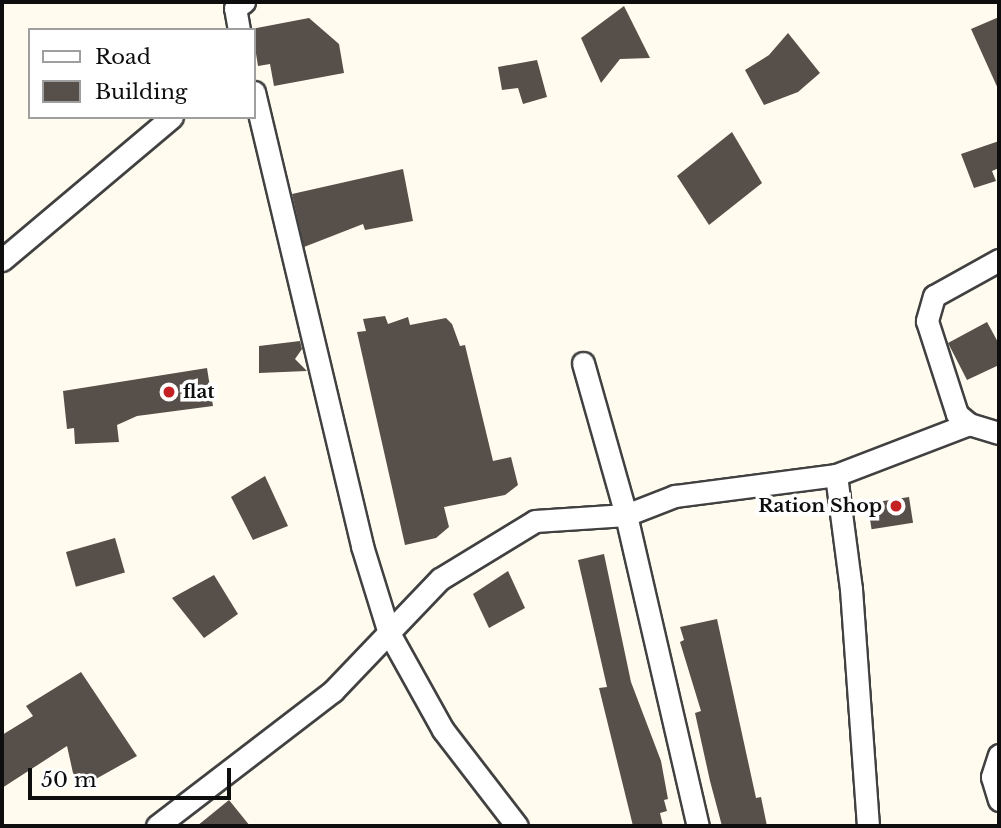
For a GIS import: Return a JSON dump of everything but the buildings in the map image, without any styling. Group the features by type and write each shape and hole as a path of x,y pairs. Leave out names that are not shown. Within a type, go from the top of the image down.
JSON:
{"street":[{"path":"239,28 234,8 244,2"},
{"path":"256,100 362,545 389,632 443,730 517,826"},
{"path":"2,260 170,119"},
{"path":"999,260 934,296 928,307 927,321 949,398 969,424 999,433"},
{"path":"583,363 626,515 698,826"},
{"path":"157,826 333,691 440,579 534,521 626,515 675,496 836,475 969,424"},
{"path":"836,475 851,589 868,826"},
{"path":"999,755 992,777 999,800"}],"place":[{"name":"flat","path":"169,392"},
{"name":"Ration Shop","path":"896,506"}]}
